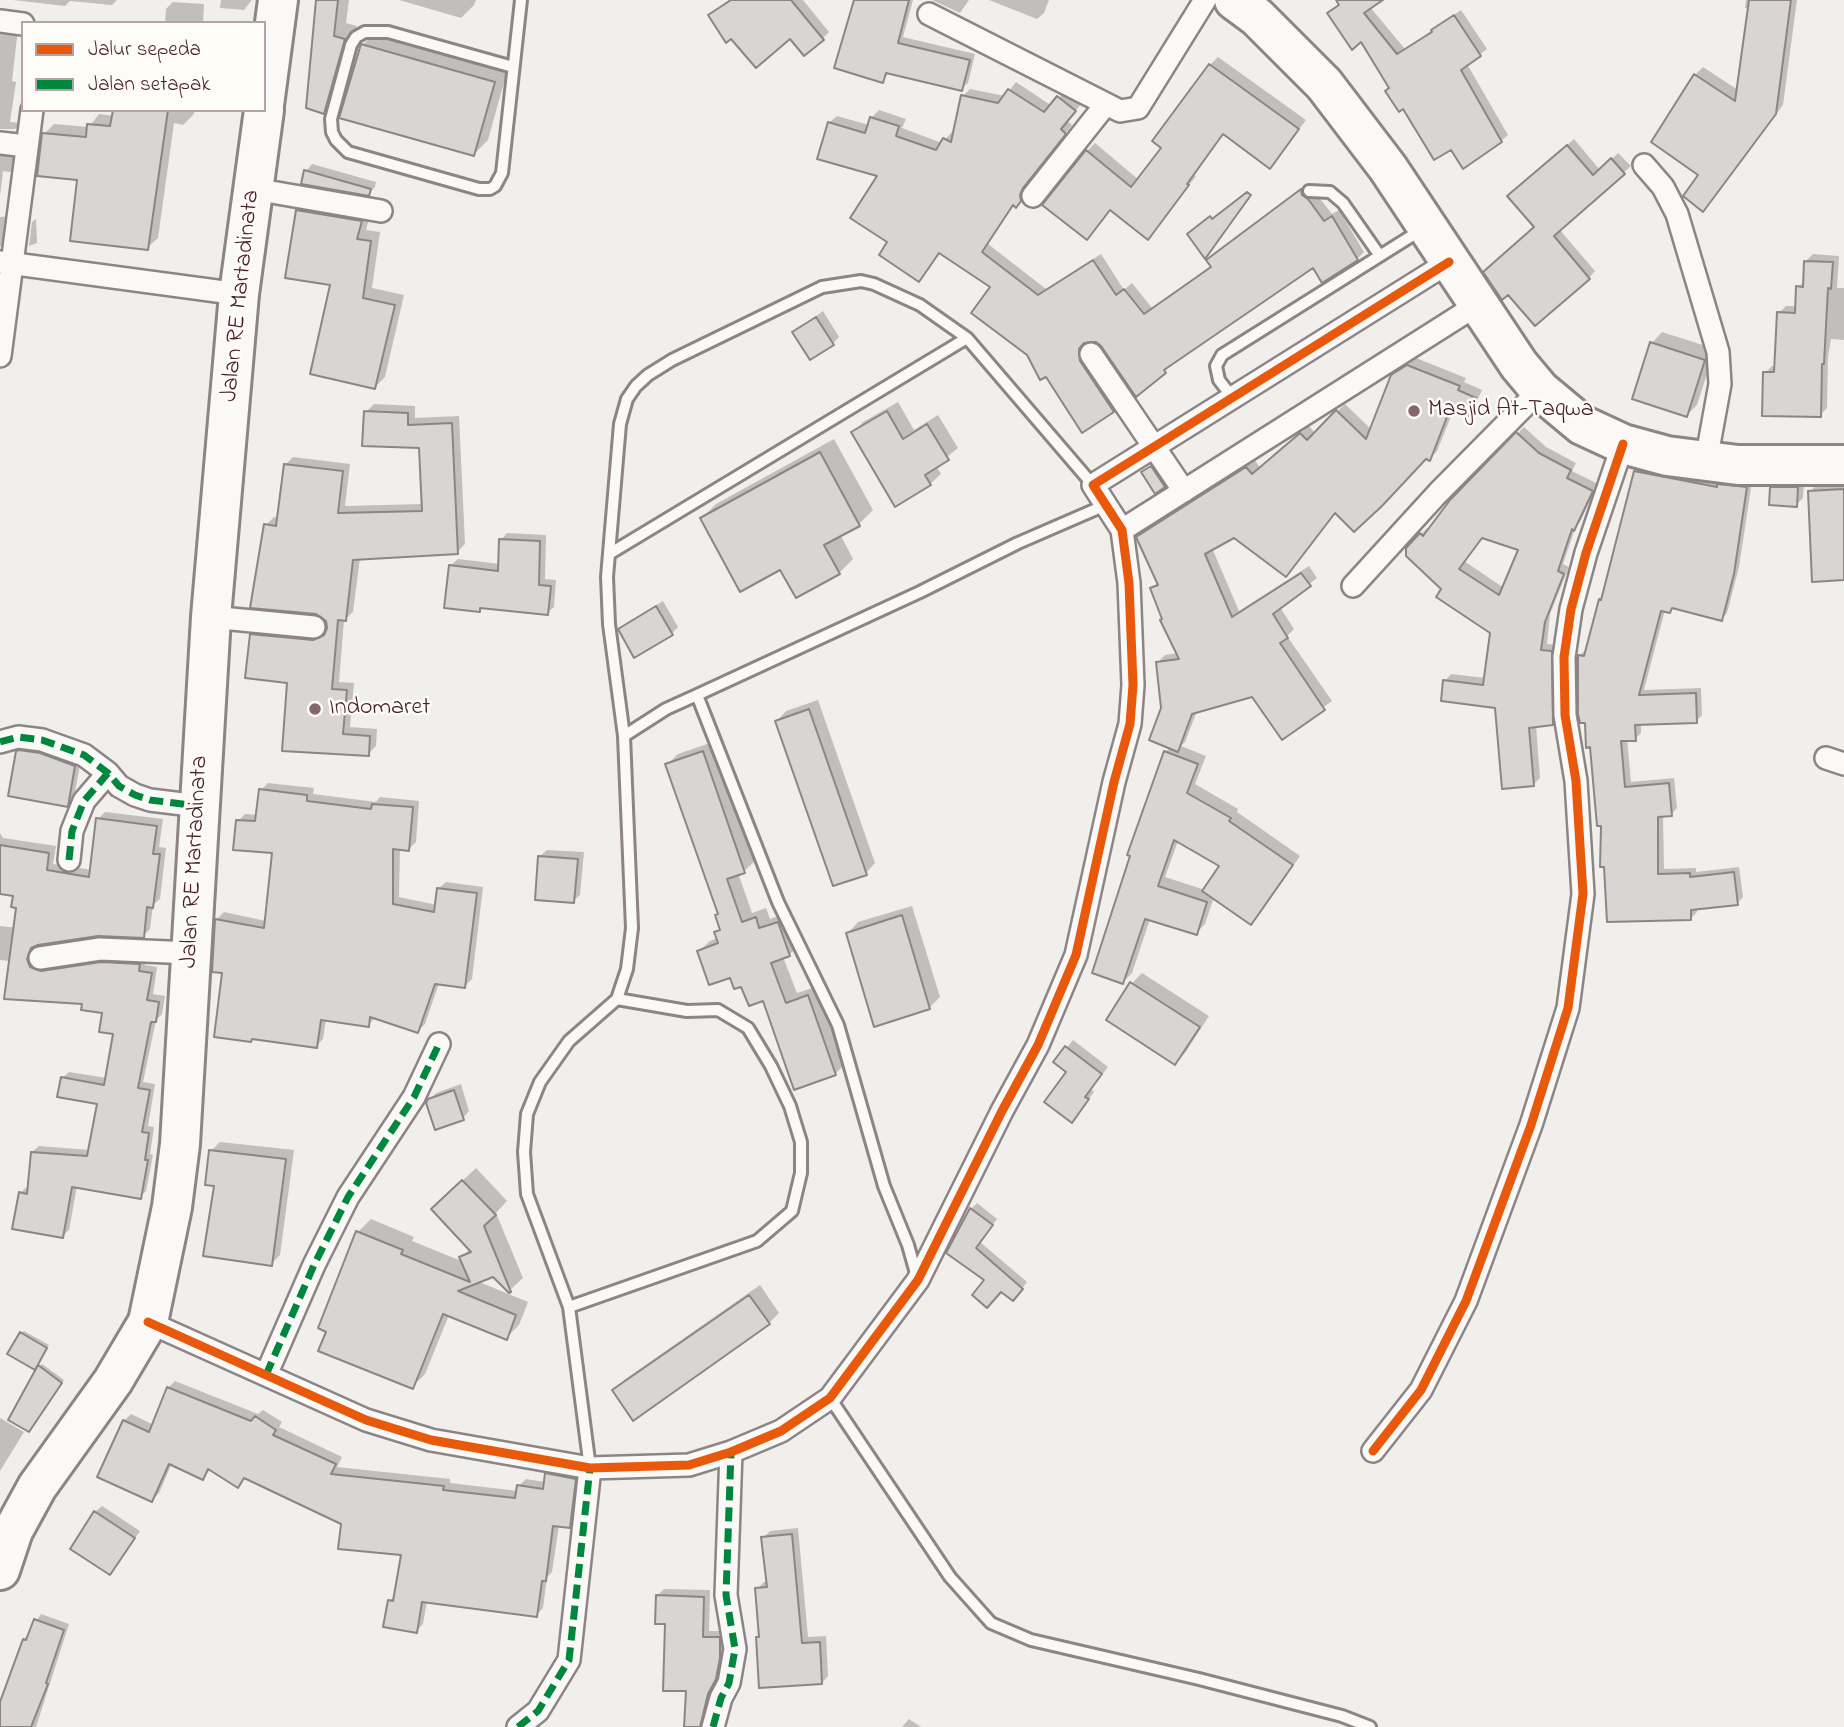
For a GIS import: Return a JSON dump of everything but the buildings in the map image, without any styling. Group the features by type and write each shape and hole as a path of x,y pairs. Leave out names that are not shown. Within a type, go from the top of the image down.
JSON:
{"highway":[{"name":"Jalan RE Martadinata","path":"266,93 278,0"},
{"path":"1234,0 1257,17 1324,84 1388,168 1519,365 1540,390 1582,425 1623,444 1667,456 1738,465 1844,465"},
{"name":"Jalan RE Martadinata","path":"0,1570 13,1531 37,1487 113,1381 148,1322 172,1207 180,1144 211,617 239,294 264,112"}],"street":[{"path":"929,14 1120,111 1138,108 1205,0"},
{"path":"0,21 21,24"},
{"path":"1033,196 1106,104"},
{"path":"0,356 6,263 32,112"},
{"path":"0,143 26,146"},
{"path":"1644,165 1663,187 1678,214 1718,352 1720,384 1706,461"},
{"path":"254,189 381,211"},
{"path":"148,1322 366,1420 430,1440 590,1468 689,1465 731,1452 781,1431 830,1398 918,1280 1038,1045 1076,955 1114,782 1130,724 1133,685 1129,583 1122,530 1108,504 1093,485 1449,262"},
{"path":"6,263 239,294"},
{"path":"1122,530 1477,305"},
{"path":"1091,354 1184,491"},
{"path":"1353,586 1438,493 1540,390"},
{"path":"1373,1451 1421,1390 1465,1301 1531,1125 1568,1007 1583,894 1576,781 1565,715 1564,657 1571,609 1586,553 1623,444"},
{"path":"211,617 314,627"},
{"path":"0,742 18,737 42,740 84,755 108,773 119,786 135,795 149,800 200,806"},
{"path":"69,860 72,831 84,801 108,773"},
{"path":"40,958 100,949 191,953"},
{"path":"267,1375 314,1265 348,1197 414,1097 439,1044"},
{"path":"713,1727 721,1698 730,1683 735,1649 726,1595 731,1452"},
{"path":"518,1727 538,1711 569,1660 590,1468"}],"lane":[{"path":"513,67 387,32 365,32 356,37 351,45 331,119 332,132 348,152 479,189 495,186 502,173 521,0"},
{"path":"1309,191 1330,192 1343,203 1380,256"},
{"path":"1232,397 1219,380 1216,366 1222,355 1426,227"},
{"path":"590,1468 569,1307 527,1194 524,1152 527,1114 540,1082 569,1041 617,999 627,969 632,928 624,736 609,624 607,577 620,424 627,399 648,374 672,360 822,288 861,281 874,284 920,305 967,338 1093,485"},
{"path":"609,554 967,338"},
{"path":"624,736 666,709 920,592 1018,543 1108,504"},
{"path":"697,695 778,902 838,1025 884,1186 908,1245 918,1280"},
{"path":"569,1307 757,1241 792,1211 801,1173 801,1142 790,1106 771,1066 748,1028 718,1010 687,1011 617,999"},
{"path":"830,1398 950,1577 991,1623 1031,1640 1199,1679 1342,1716 1370,1727"}],"marked path":[{"path":"0,742 18,737 42,740 84,755 108,773 119,786 135,795 150,800 199,806"},
{"path":"69,860 72,831 84,801 108,773"},
{"path":"266,1375 314,1265 348,1197 414,1097 439,1044"},
{"path":"713,1727 721,1698 729,1683 735,1649 726,1595 731,1452"},
{"path":"518,1727 538,1711 569,1660 590,1468"}],"cycle path":[{"path":"148,1322 366,1420 431,1440 590,1468 689,1465 731,1452 781,1431 830,1398 918,1280 1038,1045 1076,955 1114,782 1130,724 1133,685 1129,583 1122,530 1093,485 1449,262"},
{"path":"1373,1451 1421,1390 1466,1301 1531,1125 1568,1008 1583,894 1576,781 1565,715 1564,657 1571,609 1586,553 1623,444"}],"place":[{"name":"Masjid At-Taqwa","path":"1414,411"},
{"name":"Indomaret","path":"315,709"}]}
